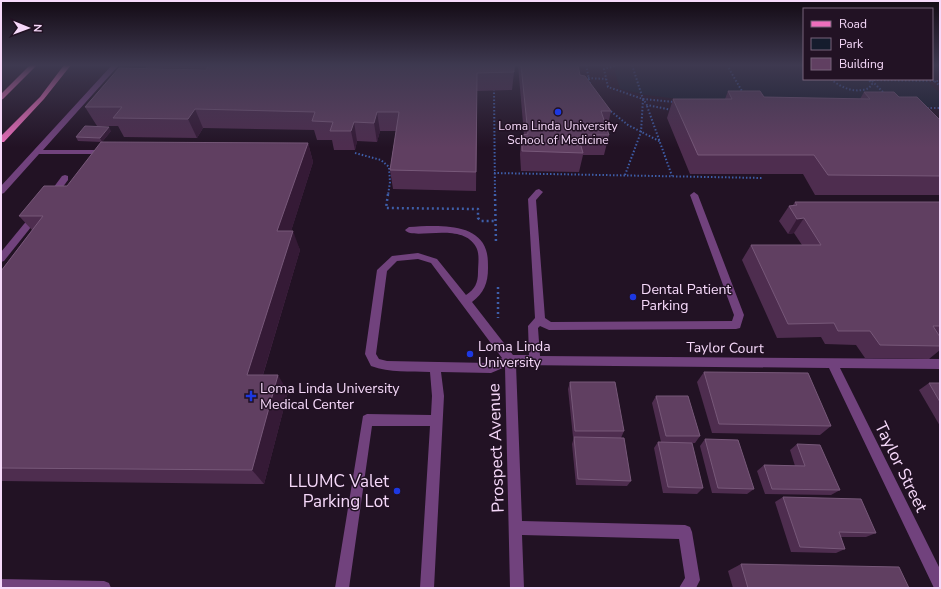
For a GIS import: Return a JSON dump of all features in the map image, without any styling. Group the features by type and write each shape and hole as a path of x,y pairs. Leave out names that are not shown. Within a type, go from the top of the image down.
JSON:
{"main road":[{"path":"1,140 46,92"}],"street":[{"path":"1,191 91,92"},
{"path":"36,152 118,152"},
{"path":"1,259 65,178"},
{"path":"539,192 532,199 540,320"},
{"path":"540,320 549,326 736,326 739,315 694,195"},
{"path":"409,230 448,230 467,234 479,243 483,255 484,277 479,292 466,301 510,360"},
{"name":"Prospect Avenue","path":"466,301 434,261 418,256 395,258 382,270 370,354 375,363 387,366 491,368 510,360 517,588"},
{"path":"536,361 533,326 540,320"},
{"name":"Taylor Court","path":"510,360 940,364"},
{"name":"Taylor Street","path":"833,364 940,585"},
{"path":"427,588 438,396 435,366"},
{"path":"342,588 367,420 437,421"},
{"path":"515,528 686,532 693,580 686,588"},
{"path":"1,586 104,588"}],"path":[{"path":"494,92 496,244"},
{"path":"624,92 643,99 678,102"},
{"path":"641,92 661,142 672,176"},
{"path":"882,92 887,97"},
{"path":"625,175 641,132 643,99"},
{"path":"647,105 673,110"},
{"path":"606,107 628,125 661,142"},
{"path":"925,108 940,108"},
{"path":"355,153 381,160 389,167 390,182 386,208 478,209 478,218 480,221 496,221"},
{"path":"494,173 762,178"},
{"path":"498,283 498,322"}],"green space":[{"path":"635,92 939,92 940,107 711,103"}],"building":[{"path":"98,92 477,92 476,172 390,170 399,112 377,112 374,123 354,122 351,131 330,131 333,122 312,121 315,112 195,109 188,119 113,118 122,107 85,107"},
{"path":"524,92 597,92 611,111 601,111 609,135 584,135 585,139 579,139 583,153 522,151 522,135 528,134"},
{"path":"729,92 761,92 764,97 870,99 864,92 894,92 899,97 917,97 940,120 940,176 828,175 814,155 698,155 673,99 732,99"},
{"path":"85,126 109,127 100,138 76,137"},
{"path":"101,142 308,143 277,231 293,231 247,375 278,375 252,470 1,468 1,271 43,216 19,216 44,186 67,186"},
{"path":"795,202 940,202 940,326 933,326 940,337 940,346 880,345 870,331 838,331 834,323 788,324 751,245 821,245 804,218 797,219 789,206 797,205"},
{"path":"704,372 808,373 831,426 719,424"},
{"path":"570,382 615,382 624,431 575,431"},
{"path":"929,383 940,383 940,402"},
{"path":"656,396 688,396 700,436 666,436"},
{"path":"574,437 624,438 631,481 578,479"},
{"path":"705,439 738,440 754,489 718,488"},
{"path":"658,442 692,443 703,488 668,487"},
{"path":"797,444 820,445 840,490 772,489 764,465 805,466"},
{"path":"783,497 861,499 876,533 839,532 845,549 800,547"},
{"path":"741,564 899,567 909,588 748,588"}],"place":[{"name":"Loma Linda University School of Medicine","path":"558,112"},
{"name":"Dental Patient Parking","path":"633,297"},
{"name":"Loma Linda University","path":"470,354"},
{"name":"Loma Linda University Medical Center","path":"251,396"},
{"name":"LLUMC Valet Parking Lot","path":"397,491"}]}
